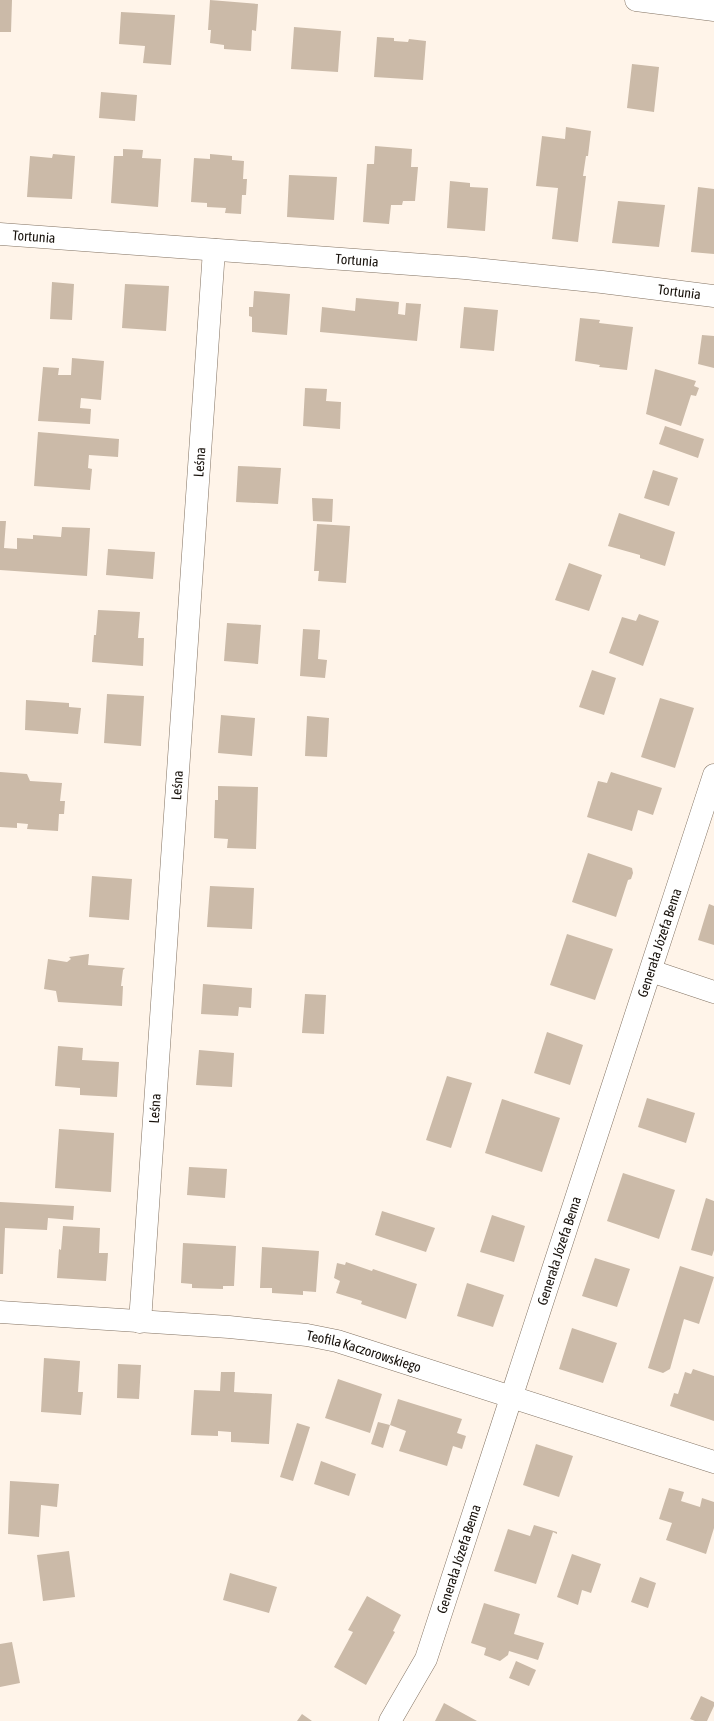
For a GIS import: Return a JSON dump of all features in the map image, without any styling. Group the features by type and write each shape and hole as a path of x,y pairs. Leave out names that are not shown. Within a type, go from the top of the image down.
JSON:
{"street":[{"path":"636,0 714,10"},
{"name":"Tortunia","path":"0,234 464,268 602,282 714,296"},
{"name":"Leśna","path":"140,1322 214,250"},
{"name":"Generała Józefa Bema","path":"390,1721 426,1659 714,775"},
{"path":"651,971 714,992"},
{"name":"Teofila Kaczorowskiego","path":"0,1312 229,1327 306,1335 337,1341 714,1462"}],"building":[{"path":"0,0 12,0 11,32 0,32"},
{"path":"210,0 258,4 256,31 252,30 251,51 224,49 224,45 210,43 211,30 208,30"},
{"path":"121,12 175,15 171,65 143,63 145,46 119,44"},
{"path":"294,27 341,31 338,72 291,69"},
{"path":"377,37 394,38 394,41 408,42 409,39 426,41 423,80 374,77"},
{"path":"632,64 659,67 654,112 627,108"},
{"path":"101,92 137,95 135,121 99,118"},
{"path":"566,127 591,131 588,156 586,156 583,176 586,176 578,242 552,239 558,188 536,186 542,136 565,139"},
{"path":"375,146 412,149 411,167 418,167 415,201 403,201 402,205 391,205 389,224 363,222 367,164 374,164"},
{"path":"123,149 143,150 142,158 161,159 158,207 111,203 114,156 123,156"},
{"path":"53,154 75,156 72,199 27,197 30,156 52,158"},
{"path":"210,154 232,156 232,160 244,161 243,179 247,179 246,195 242,195 241,214 225,213 226,208 207,207 207,203 191,202 194,158 210,159"},
{"path":"289,175 337,177 334,220 287,217"},
{"path":"450,181 470,183 470,187 488,188 485,231 447,228"},
{"path":"698,187 714,189 714,254 691,252"},
{"path":"618,201 665,205 659,247 612,243"},
{"path":"52,282 74,284 72,320 50,319"},
{"path":"125,284 169,286 166,331 122,328"},
{"path":"254,291 290,294 287,335 252,332 252,317 249,316 249,307 253,307"},
{"path":"356,298 399,302 398,314 405,315 406,303 421,304 417,341 320,332 322,307 355,311"},
{"path":"464,307 498,310 494,351 460,348"},
{"path":"580,318 600,320 599,323 633,327 627,370 599,367 600,365 575,361"},
{"path":"702,335 714,336 714,368 698,364"},
{"path":"72,358 104,361 101,400 81,398 80,408 91,409 90,424 38,421 43,367 59,368 58,375 71,375"},
{"path":"655,369 696,381 694,386 699,388 696,396 691,395 681,426 646,414"},
{"path":"305,388 327,389 326,401 341,402 340,429 303,426"},
{"path":"665,426 704,439 698,458 659,444"},
{"path":"38,432 119,439 118,457 89,455 88,468 92,469 90,490 34,486"},
{"path":"238,466 281,468 278,504 236,502"},
{"path":"653,470 678,478 669,506 644,498"},
{"path":"312,498 333,499 332,522 313,521"},
{"path":"619,513 675,532 665,566 640,558 640,555 608,546"},
{"path":"0,521 6,521 4,548 17,549 17,538 33,539 33,535 61,537 62,527 90,528 87,576 0,570"},
{"path":"317,524 350,526 346,583 318,581 319,571 314,571"},
{"path":"108,549 155,552 153,579 106,575"},
{"path":"569,563 602,575 589,611 555,600"},
{"path":"98,610 140,612 138,638 144,638 143,666 92,662"},
{"path":"639,614 659,621 643,666 609,653 622,617 636,621"},
{"path":"227,623 261,625 258,664 224,661"},
{"path":"303,629 320,630 318,659 327,660 325,678 300,676"},
{"path":"592,670 616,678 604,715 579,707"},
{"path":"107,694 144,696 141,746 104,743"},
{"path":"660,698 694,708 675,768 641,757"},
{"path":"26,700 69,703 69,707 81,708 78,734 25,730"},
{"path":"221,715 255,718 252,756 218,753"},
{"path":"307,716 329,718 327,757 305,756"},
{"path":"0,772 27,774 30,781 62,783 60,801 65,801 64,814 59,814 58,831 27,829 28,824 17,823 17,828 0,827"},
{"path":"611,772 662,788 653,815 638,810 632,831 587,817 598,781 607,783"},
{"path":"218,786 258,787 256,849 227,848 228,839 214,838 215,800 218,800"},
{"path":"588,853 632,868 633,873 631,879 628,880 616,917 572,902"},
{"path":"92,876 132,879 129,920 89,917"},
{"path":"210,886 254,888 252,929 207,927"},
{"path":"709,904 714,906 714,945 698,940"},
{"path":"567,934 613,949 595,1000 550,985"},
{"path":"89,954 88,965 125,968 123,970 121,986 123,986 122,1006 58,1002 56,991 44,989 48,959 67,962 71,959 69,957"},
{"path":"203,984 252,988 251,1008 239,1007 238,1016 201,1014"},
{"path":"305,994 326,995 324,1034 302,1033"},
{"path":"547,1032 583,1045 570,1085 534,1073"},
{"path":"58,1046 83,1048 82,1060 119,1062 117,1097 80,1095 80,1088 55,1086"},
{"path":"199,1050 234,1053 232,1087 196,1085"},
{"path":"447,1076 472,1083 451,1148 426,1140"},
{"path":"647,1098 695,1113 686,1143 638,1127"},
{"path":"502,1099 560,1118 542,1172 485,1153"},
{"path":"59,1129 114,1133 111,1192 55,1188"},
{"path":"189,1167 227,1169 225,1198 187,1195"},
{"path":"623,1173 675,1190 659,1239 607,1221"},
{"path":"706,1198 714,1201 714,1250 712,1256 691,1250"},
{"path":"0,1202 74,1206 73,1220 48,1218 47,1230 5,1228 3,1274 0,1274"},
{"path":"382,1211 435,1228 426,1252 375,1235"},
{"path":"492,1215 525,1226 514,1262 480,1252"},
{"path":"63,1226 100,1228 99,1253 108,1253 106,1281 57,1278 59,1249 61,1250"},
{"path":"183,1243 236,1246 234,1286 223,1286 223,1289 192,1288 192,1284 181,1283"},
{"path":"262,1247 319,1251 316,1292 303,1291 303,1295 272,1293 272,1288 260,1288"},
{"path":"595,1258 630,1269 617,1307 582,1296"},
{"path":"346,1262 372,1271 373,1269 417,1284 406,1319 361,1304 362,1301 336,1293 340,1281 334,1278 337,1263 345,1265"},
{"path":"680,1266 714,1277 699,1324 684,1319 670,1369 663,1373 648,1368"},
{"path":"467,1283 504,1295 493,1327 457,1316"},
{"path":"572,1328 617,1343 603,1383 559,1369"},
{"path":"44,1358 80,1361 78,1392 83,1392 81,1415 41,1412"},
{"path":"118,1364 141,1365 139,1399 117,1398"},
{"path":"693,1369 714,1376 714,1421 670,1406 674,1393 678,1394 685,1372 691,1374"},
{"path":"221,1372 235,1372 234,1392 272,1394 269,1444 231,1442 231,1432 218,1431 218,1436 191,1435 194,1390 220,1391"},
{"path":"338,1379 382,1394 370,1433 325,1418"},
{"path":"398,1399 462,1419 457,1433 466,1436 462,1449 453,1446 447,1466 399,1451 406,1431 390,1425"},
{"path":"378,1422 390,1425 383,1448 371,1444"},
{"path":"297,1423 310,1427 293,1481 280,1477"},
{"path":"536,1444 573,1456 559,1497 523,1485"},
{"path":"321,1461 356,1474 349,1496 314,1484"},
{"path":"10,1481 59,1484 57,1507 41,1505 39,1537 8,1534"},
{"path":"669,1488 684,1492 681,1501 700,1507 702,1498 714,1502 714,1528 706,1554 666,1540 672,1523 659,1519"},
{"path":"534,1525 557,1532 557,1534 553,1532 536,1584 494,1571 508,1529 530,1536"},
{"path":"69,1551 75,1597 43,1601 37,1555"},
{"path":"572,1554 601,1564 591,1593 582,1590 578,1605 557,1597"},
{"path":"230,1573 277,1587 269,1613 223,1600"},
{"path":"640,1577 656,1583 648,1608 631,1602"},
{"path":"367,1596 401,1615 393,1631 395,1632 366,1685 334,1667 353,1632 348,1630"},
{"path":"484,1603 520,1614 514,1634 544,1643 538,1660 509,1651 508,1655 500,1661 484,1655 486,1648 471,1643"},
{"path":"12,1642 20,1683 0,1687 0,1644"},
{"path":"516,1661 536,1670 529,1686 509,1678"},
{"path":"701,1696 714,1702 714,1706 707,1721 695,1721 690,1719"},
{"path":"444,1703 477,1721 435,1721"},
{"path":"302,1714 312,1721 297,1721"}]}
